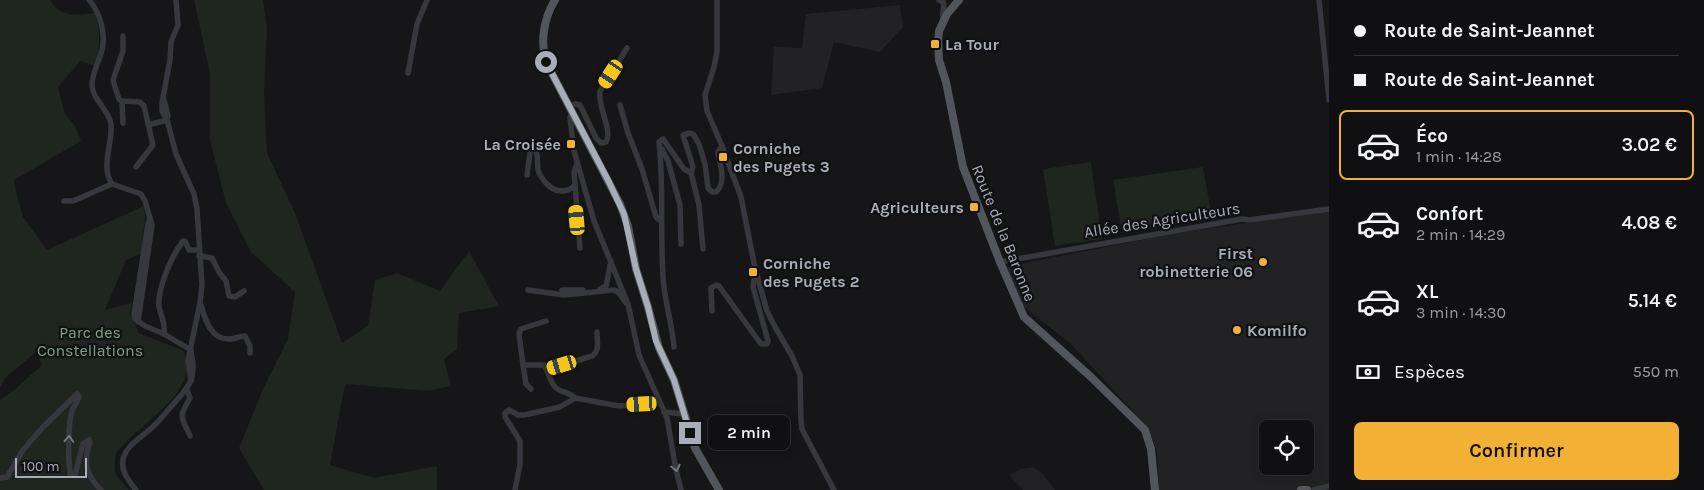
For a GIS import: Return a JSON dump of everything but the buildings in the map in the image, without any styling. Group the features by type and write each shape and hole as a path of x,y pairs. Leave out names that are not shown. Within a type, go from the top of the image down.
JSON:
{"main road":[{"path":"555,0 546,24 544,36 544,52 549,69 571,108 624,214 636,269 656,341 674,380 695,448 719,490"},
{"name":"Route de la Baronne","path":"959,0 944,20 939,31 938,52 960,153 970,187 1024,317 1091,377 1145,430 1151,449 1155,490"},
{"path":"1301,490 1306,490"}],"street":[{"path":"89,0 94,6 101,24 102,51 92,83 92,90 110,120 108,178 112,184 140,194 145,202 152,225 138,322 164,334 191,350"},
{"path":"136,490 124,473 124,455 132,444 157,424 187,390 194,376 191,350 200,303 202,276 199,253 199,226 194,194 176,154 167,120 162,111 171,57 171,42 178,25 176,0"},
{"path":"408,73 417,24 427,0"},
{"path":"717,0 716,59 705,95 707,111 741,197 750,245 769,317 792,356 800,375 802,429 834,490"},
{"path":"939,0 944,5 942,16 944,20"},
{"path":"1319,0 1329,100"},
{"path":"122,36 123,52 113,80 122,101 123,123"},
{"path":"627,48 600,91 599,99 608,134 606,142 601,143 596,138 580,105 575,104 571,108 570,118 577,164 594,221 628,304 639,355 669,425 676,470 682,490"},
{"path":"122,101 143,104 153,145 136,167"},
{"path":"620,105 656,217 661,221"},
{"path":"148,125 167,120"},
{"path":"703,249 699,205 691,173 692,167 683,135 693,134 699,144 705,164 708,188 712,192 716,192 721,186 722,174 718,152 722,146"},
{"path":"674,347 672,324 667,310 663,278 662,164 659,142 662,139 684,170 691,173"},
{"path":"660,145 668,161 680,205 680,244"},
{"path":"527,175 530,153 532,150 536,150 538,153 538,169 551,188 564,191 572,189 574,186"},
{"path":"577,164 574,172 574,186 580,248"},
{"path":"64,201 73,201 112,184"},
{"name":"Allée des Agriculteurs","path":"1000,262 1242,219 1249,220 1329,209"},
{"path":"164,334 165,326 159,308 159,299 167,269 183,240 189,250 212,258 215,266 226,281 229,296 235,297 244,292"},
{"path":"562,290 594,290 604,288 611,261"},
{"path":"712,311 711,288 716,284 761,344 767,344 768,341 753,287 754,280 758,279"},
{"path":"528,290 564,295 614,290 628,304"},
{"path":"200,303 212,332 222,338 230,339 245,336 250,346 250,353"},
{"path":"197,323 206,321"},
{"path":"531,389 526,384 519,334 521,330 546,321"},
{"path":"547,370 592,356 596,353 598,349 597,332"},
{"path":"523,365 544,365 553,385 575,398 619,406 659,402"},
{"path":"187,390 190,398 183,409 182,416 190,436"},
{"path":"0,478 7,477 23,450 43,427 77,394 79,399 72,412 71,419 68,454 70,475 75,475 76,465 83,444 89,440 86,458 88,474 101,490"},
{"path":"515,490 520,464 520,441 505,413 509,410 518,415 543,411 560,407 575,398"},
{"path":"664,412 684,414"},
{"path":"1314,490 1329,486"}],"shaded area":[{"path":"900,5 903,27 880,52 834,42 822,88 771,95 774,47 802,48 806,14"},
{"path":"1329,211 1329,490 1159,490 1157,451 1149,429 1070,343 1021,305 1005,267 1172,234"},
{"path":"1033,467 1043,474 1055,490 1023,490 1009,475 1021,469"}],"green space":[{"name":"Parc des Constellations","path":"0,0 50,0 54,6 64,13 76,15 95,13 97,20 99,47 95,66 80,61 58,87 65,114 75,126 81,141 14,180 14,184 23,217 47,250 144,206 145,217 141,254 126,260 105,310 132,303 130,314 139,333 182,350 187,363 186,375 180,388 170,401 126,442 115,456 115,474 129,490 0,490 0,400 42,365 36,352 5,378 0,388"},
{"path":"194,0 263,0 267,29 264,94 267,153 295,213 342,343 368,326 375,280 397,273 440,291 469,251 499,306 459,313 457,349 444,359 451,386 429,391 345,384 330,465 374,478 437,466 437,490 264,490 239,448 263,389 288,339 295,292 251,252 226,203 210,140 210,73"},
{"path":"1091,162 1102,239 1055,246 1043,169"},
{"path":"1203,167 1212,218 1122,232 1113,180"}],"place":[{"name":"La Tour","path":"935,44"},
{"name":"La Croisée","path":"571,144"},
{"name":"Corniche des Pugets 3","path":"723,157"},
{"name":"Agriculteurs","path":"974,207"},
{"name":"First robinetterie 06","path":"1263,262"},
{"name":"Corniche des Pugets 2","path":"753,272"},
{"name":"Komilfo","path":"1237,330"}],"route":[{"path":"546,62 624,214 636,269 656,341 674,380 690,433"}]}
